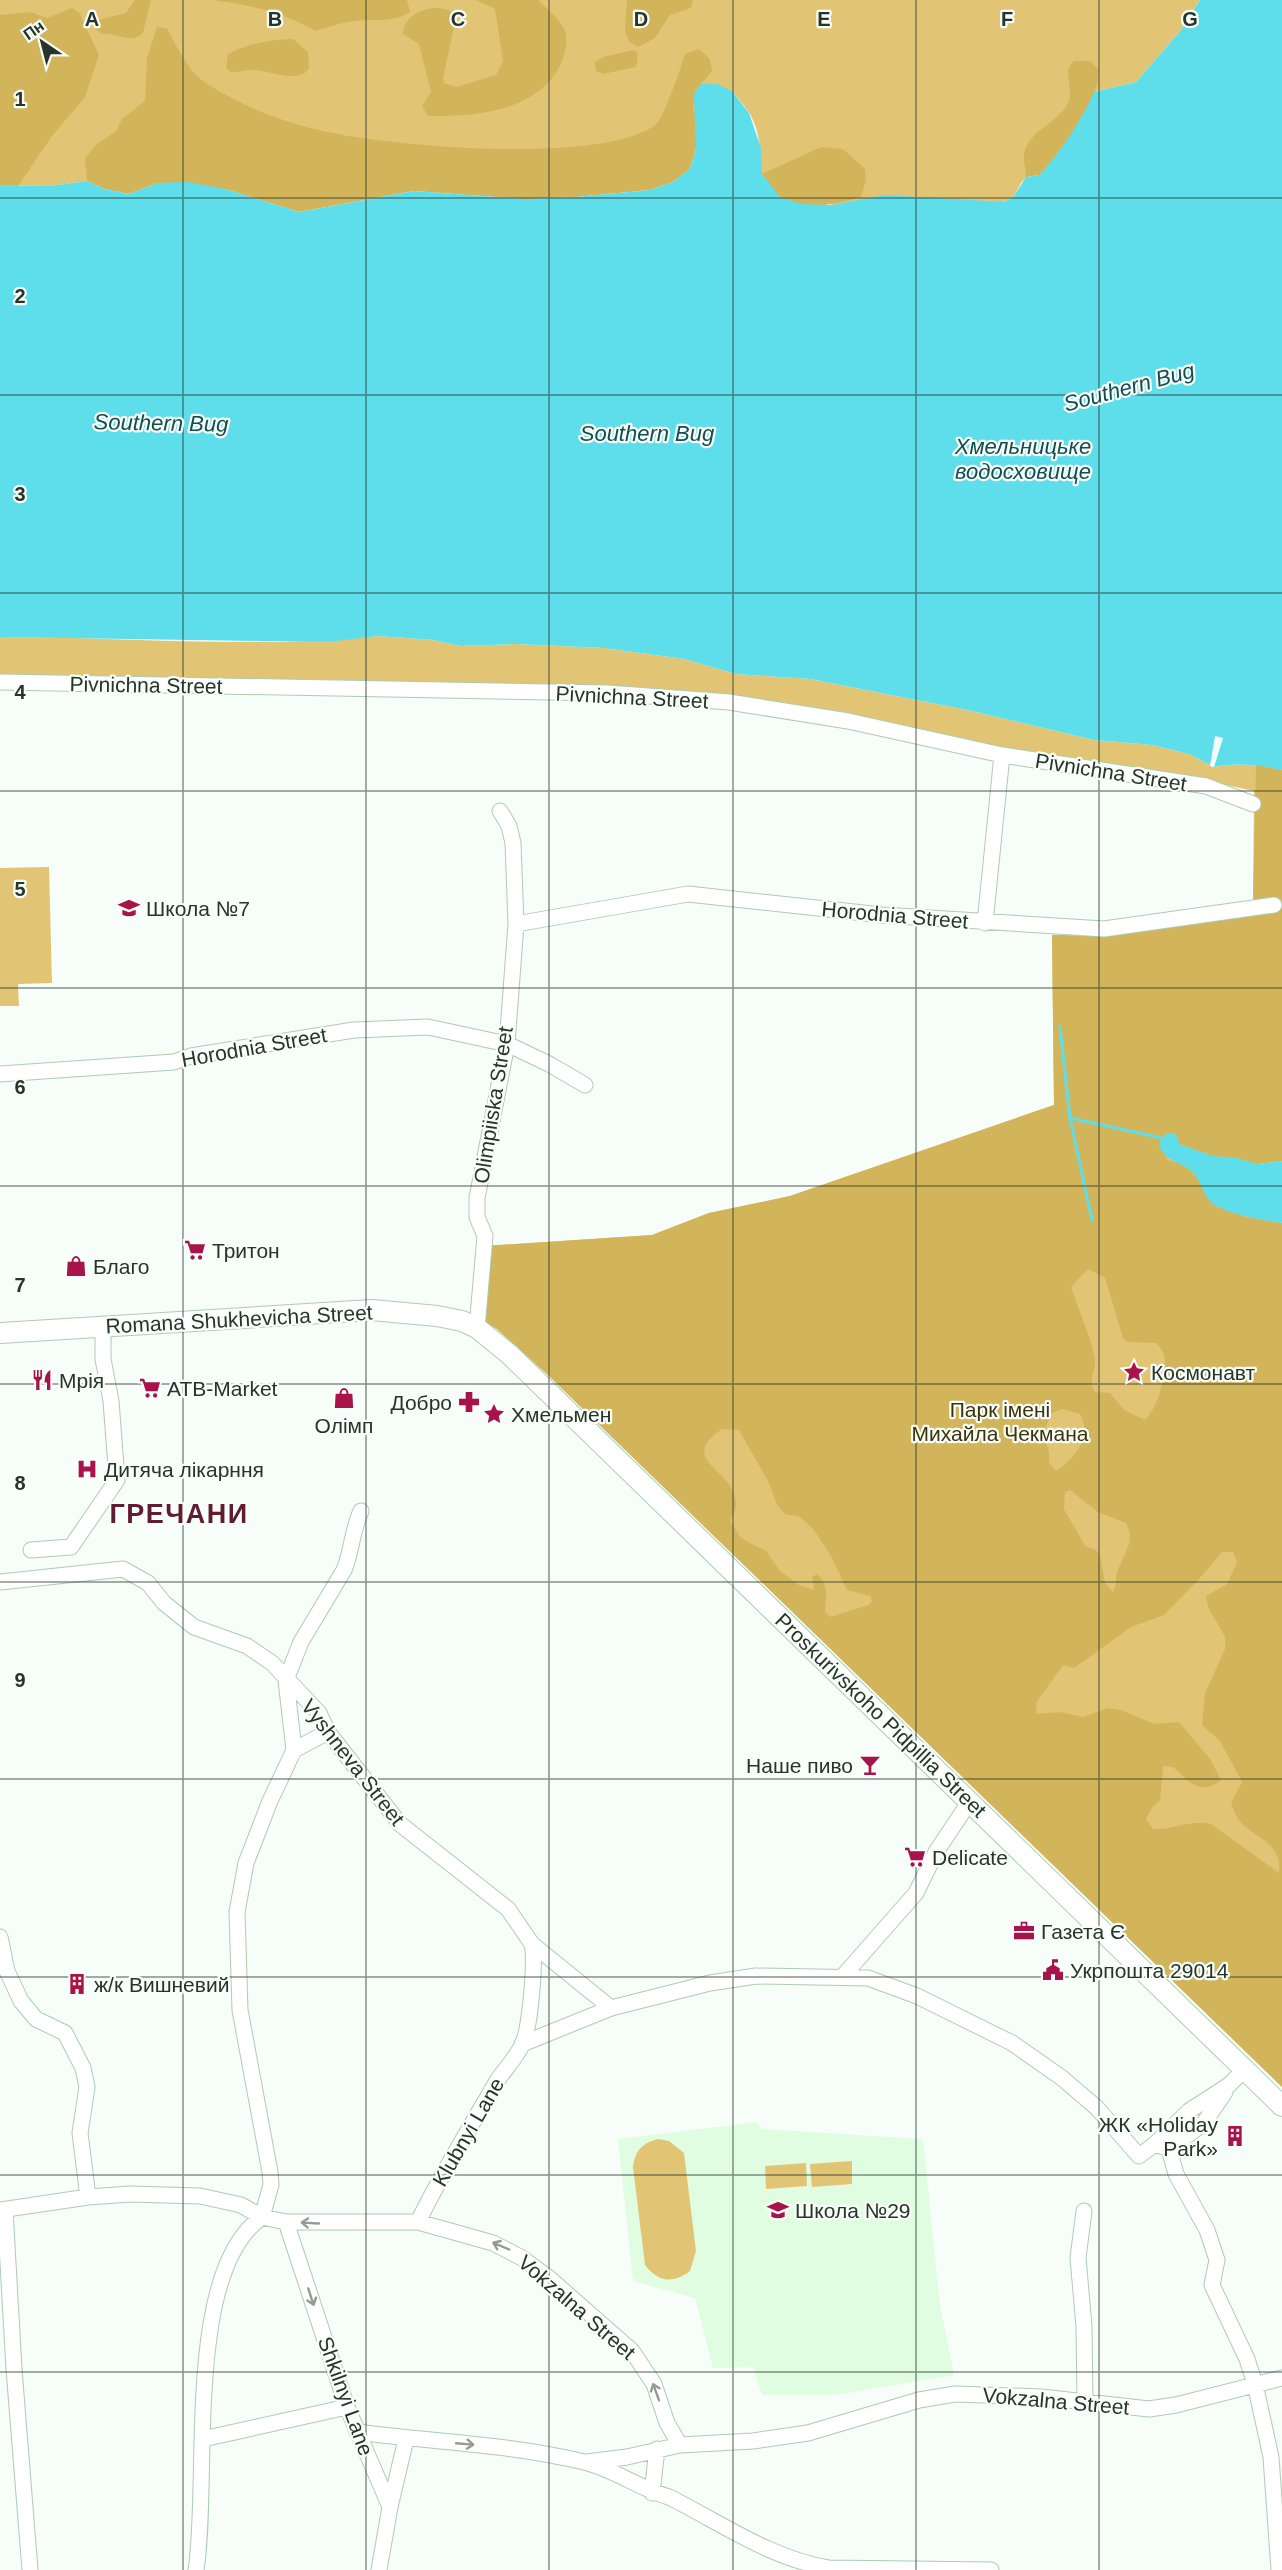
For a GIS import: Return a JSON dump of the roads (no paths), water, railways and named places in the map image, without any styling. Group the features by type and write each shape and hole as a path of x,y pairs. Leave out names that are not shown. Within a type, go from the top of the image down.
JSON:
{"main road":[{"name":"Romana Shukhevicha Street","path":"0,1333 372,1310 437,1316 477,1328"},
{"name":"Proskurivskoho Pidpillia Street","path":"477,1328 509,1354 1282,2106"}],"street":[{"name":"Pivnichna Street","path":"0,682 607,693 729,702 837,719 1002,755 1206,786 1253,804"},
{"path":"985,923 1002,755"},
{"name":"Olimpiiska Street","path":"477,1328 485,1236 477,1217 477,1198 507,1044 516,924 513,843 509,826 500,811"},
{"name":"Horodnia Street","path":"516,924 688,894 882,915 1104,929 1274,906"},
{"name":"Horodnia Street","path":"0,1074 174,1062 191,1056 354,1030 428,1027 507,1044 549,1064 585,1085"},
{"path":"31,1550 71,1547 117,1480 111,1401 103,1359 103,1327"},
{"path":"196,2570 202,2516 208,2343 221,2279 247,2228 262,2217 271,2185 240,2010 237,1912 246,1863 270,1801 294,1750 286,1680 301,1642 349,1559 354,1526 361,1511"},
{"name":"Vyshneva Street","path":"2,1581 123,1569 148,1583 164,1603 194,1627 247,1646 272,1663 319,1713 328,1732 400,1824 508,1909 532,1944 611,2008"},
{"path":"294,1750 328,1732"},
{"path":"843,1976 916,1893 936,1852 970,1802"},
{"path":"0,1937 7,1971 21,2001 36,2019 64,2033 83,2068 87,2086 80,2133 88,2197"},
{"name":"Klubnyi Lane","path":"418,2222 490,2094 522,2044 528,2026 530,1984 536,1960 532,1944"},
{"path":"522,2044 611,2008 721,1981 756,1976 868,1978 895,1987 1012,2043 1062,2078 1097,2108 1139,2156 1162,2146 1190,2111 1229,2085 1245,2069"},
{"path":"1162,2146 1207,2230 1217,2260 1212,2285 1247,2359 1255,2384 1271,2457 1279,2570"},
{"name":"Vokzalna Street","path":"3,2210 88,2197 130,2194 200,2196 241,2205 262,2217 286,2222 418,2222 506,2248 549,2278 632,2351 654,2384 667,2423 680,2445 753,2441 808,2433 919,2400 955,2394 1001,2394 1149,2409 1176,2405 1282,2378"},
{"path":"3,2210 30,2570"},
{"path":"1084,2211 1078,2258 1084,2326 1085,2402"},
{"name":"Shkilnyi Lane","path":"286,2222 347,2407 390,2507"},
{"path":"203,2439 347,2407"},
{"path":"357,2432 492,2447 587,2462 652,2493 669,2497 772,2551 802,2564 828,2568 991,2570"},
{"path":"379,2570 390,2507 406,2439"},
{"path":"587,2462 680,2445"},
{"path":"652,2493 657,2449"}],"water":[{"name":"Хмельницьке водосховище","path":"1200,0 1282,0 1282,770 1248,765 1214,767 1189,754 1152,745 1094,740 967,710 810,679 736,674 684,659 604,648 516,644 460,646 433,640 378,636 336,641 0,637 0,185 49,186 87,181 104,189 129,194 158,183 188,182 225,189 299,212 414,191 525,199 650,190 673,182 690,169 696,149 694,94 701,84 717,84 732,91 749,113 761,148 762,174 780,197 801,204 832,205 885,195 1004,202 1014,196 1026,177 1040,175 1077,125 1094,92 1136,82 1182,29"},
{"path":"1167,1133 1176,1134 1179,1144 1213,1156 1237,1158 1257,1164 1282,1161 1282,1223 1244,1216 1216,1206 1207,1198 1194,1174 1168,1158 1162,1150 1159,1144"}],"waterway":[{"path":"1060,1027 1070,1118 1162,1138"},
{"path":"1070,1118 1092,1220"}],"place":[{"name":"Школа №7","path":"129,908"},
{"name":"Тритон","path":"195,1250"},
{"name":"Благо","path":"76,1266"},
{"name":"Космонавт","path":"1134,1372"},
{"name":"Мрія","path":"42,1380"},
{"name":"ATB-Market","path":"150,1388"},
{"name":"Олімп","path":"344,1398"},
{"name":"Добро","path":"469,1402"},
{"name":"Хмельмен","path":"494,1414"},
{"name":"Дитяча лікарння","path":"87,1469"},
{"name":"Наше пиво","path":"870,1765"},
{"name":"Delicate","path":"915,1857"},
{"name":"Газета Є","path":"1024,1931"},
{"name":"Укрпошта 29014","path":"1053,1970"},
{"name":"ж/к Вишневий","path":"77,1984"},
{"name":"ЖК «Holiday Park»","path":"1235,2136"},
{"name":"Школа №29","path":"778,2210"}],"district":[{"name":"ГРЕЧАНИ","path":"179,1514"}],"water label":[{"name":"Southern Bug","path":"1129,387"},
{"name":"Southern Bug","path":"161,423"},
{"name":"Southern Bug","path":"647,433"}],"park label":[{"name":"Парк імені Михайла Чекмана","path":"1000,1421"}]}
